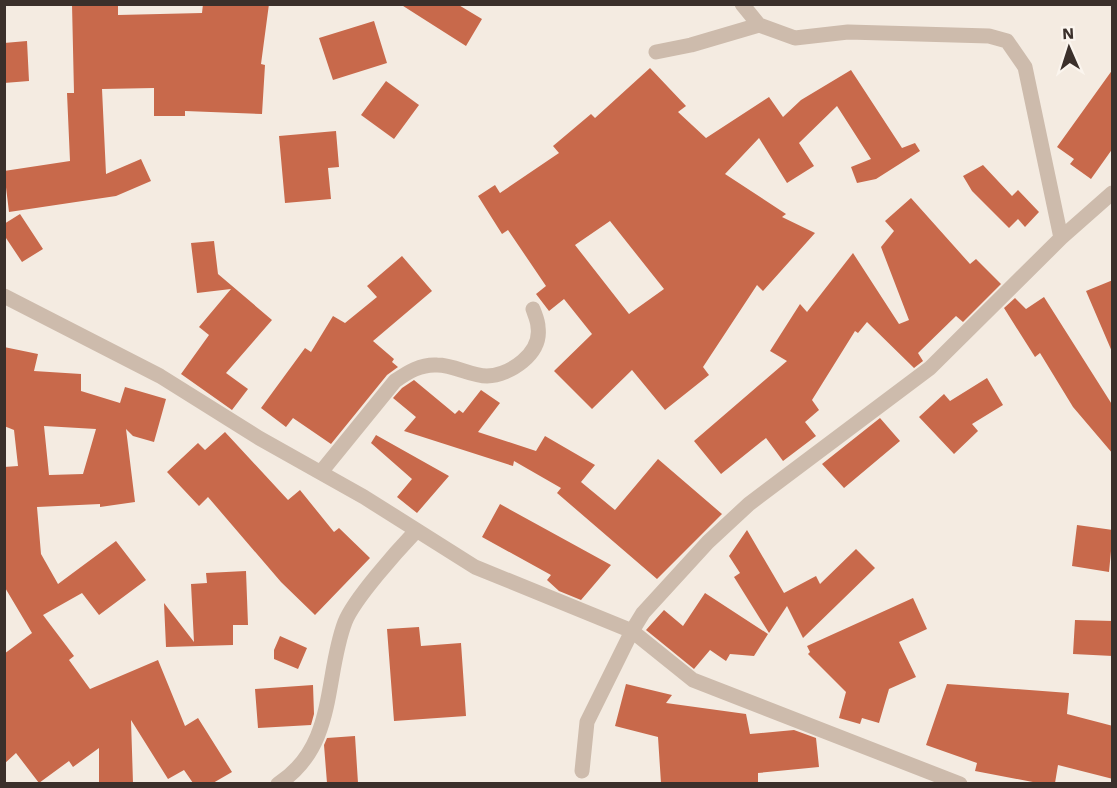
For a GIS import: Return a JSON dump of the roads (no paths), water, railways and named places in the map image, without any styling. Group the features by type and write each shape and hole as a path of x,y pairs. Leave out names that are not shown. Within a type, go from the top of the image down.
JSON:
{"street":[{"path":"742,4 759,25 795,38 848,32 989,36 1007,41 1025,67 1061,238"},
{"path":"656,52 691,45 759,25"},
{"path":"582,771 587,722 643,613 716,534 749,504 930,368 1061,238 1113,193"},
{"path":"4,296 160,376 475,567 632,632 693,680 960,783"},
{"path":"321,472 395,381 407,373 438,364 484,376 500,374 522,363 532,350 539,328 533,309"},
{"path":"278,783 297,769 323,724 346,619 397,551 416,531"}]}
